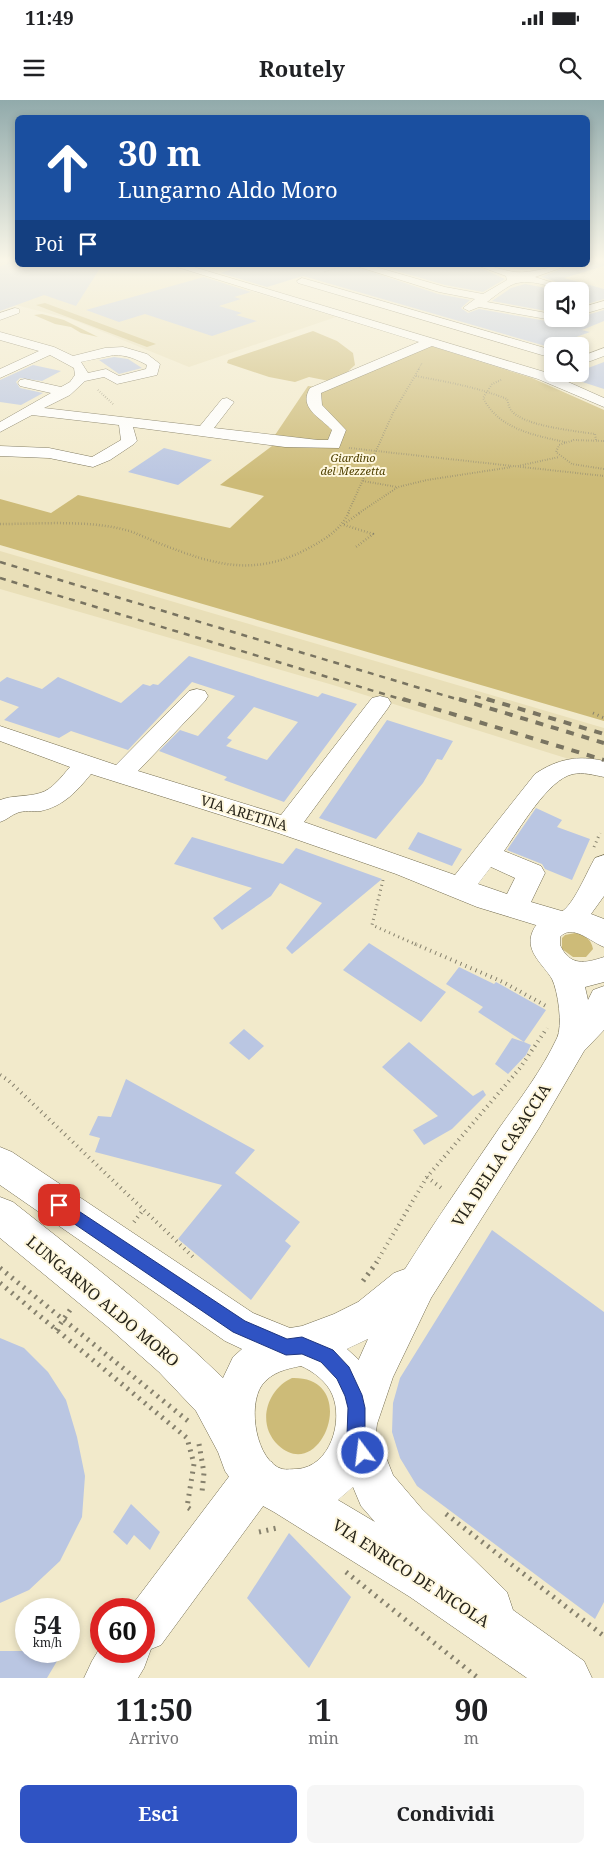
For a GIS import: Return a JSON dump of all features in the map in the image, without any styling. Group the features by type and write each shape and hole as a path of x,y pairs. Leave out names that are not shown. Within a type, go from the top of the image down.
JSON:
{"street":[{"path":"401,333 523,369 544,373"},
{"path":"475,333 544,353"},
{"path":"0,336 50,350 72,360 80,367 82,379"},
{"path":"127,430 204,431 291,444 334,445 339,430 334,422 312,406 311,400 315,391 431,342"},
{"path":"0,374 50,350"},
{"path":"72,360 118,350 138,353 154,364 152,372 117,380 86,357"},
{"path":"589,358 604,352"},
{"path":"523,369 544,359"},
{"path":"0,428 65,392 82,379 106,373"},
{"path":"563,382 604,404"},
{"path":"25,383 65,392"},
{"path":"204,431 227,402"},
{"path":"31,411 184,441 241,436"},
{"path":"0,452 49,453 93,462 120,448 129,441 127,430"},
{"path":"120,775 197,696"},
{"path":"288,826 380,703"},
{"name":"VIA ARETINA","path":"0,732 86,764 288,826 487,899 566,922 589,925 602,934"},
{"path":"0,813 3,808 18,804 43,802 63,789 86,764"},
{"path":"460,888 544,780 559,768 576,765 604,769"},
{"path":"485,854 531,873 515,907"},
{"path":"562,1030 574,999 571,984 553,957 546,934 555,925 566,922 600,876"},
{"path":"600,876 602,934"},
{"name":"VIA ARETINA","path":"487,899 519,922 553,957 581,975 590,975 604,969"},
{"name":"VIA DELLA CASACCIA","path":"357,1428 372,1375 393,1329 425,1269 541,1095 562,1030 590,1026 604,999"},
{"path":"0,1164 239,1327 327,1356 343,1373 354,1395 357,1428 346,1460 329,1480 306,1491 273,1499 155,1617"},
{"name":"LUNGARNO ALDO MORO","path":"0,1215 122,1313 173,1358 211,1396 216,1439"},
{"name":"VIA DELLA CASACCIA","path":"294,1346 355,1327 394,1302 425,1269"},
{"path":"273,1499 240,1456 216,1439 232,1411 240,1384 247,1372 265,1354 294,1346"},
{"name":"VIA ENRICO DE NICOLA","path":"357,1428 377,1490 449,1570 553,1668"},
{"name":"VIA ENRICO DE NICOLA","path":"273,1499 407,1569 553,1668"}],"path":[{"path":"343,524 393,413 424,360"},
{"path":"416,376 470,384 488,390 507,398 510,410 518,416 548,427 595,434 596,440"},
{"path":"82,379 87,380 127,417 127,430"},
{"path":"488,390 483,398 485,404 502,421 531,433 565,442 604,441"},
{"path":"565,442 556,448 559,456 572,465 604,469"},
{"path":"334,445 377,452 604,475"},
{"path":"0,524 101,525 124,529 213,563 240,568 275,563 296,555 317,544 398,487 427,480 515,466 559,456"},
{"path":"594,469 604,475"},
{"path":"363,481 398,487"},
{"path":"343,524 373,534 356,547"},
{"path":"593,713 604,718"},
{"path":"384,878 372,925 503,982 548,1007"},
{"path":"360,1285 427,1177 476,1117 532,1054 562,1030"},
{"path":"0,1076 8,1080 200,1264"},
{"path":"0,1268 193,1426"},
{"path":"0,1283 187,1438 193,1456 194,1478 187,1507 195,1514 198,1507"},
{"path":"200,1500 204,1473 216,1439"},
{"path":"255,1534 276,1527 273,1499"},
{"path":"442,1511 604,1636"},
{"path":"339,1567 478,1678"}],"shaded area":[{"path":"105,333 290,333 189,367"},
{"path":"0,551 604,728 604,770 333,685 0,589"}],"green space":[{"path":"81,333 89,333 98,337"},
{"path":"109,333 125,333 156,344 147,347"},
{"path":"308,333 317,333 337,341 353,353 355,365 344,375 329,381 309,377 295,382 269,377 227,363 228,360"},
{"name":"Giardino del Mezzetta","path":"431,346 532,378 604,410 604,721 0,545 0,499 51,513 78,495 230,528 264,496 220,485 272,446 275,435 308,386 325,388"},
{"path":"575,933 585,936 591,943 593,949 586,957 573,957 562,949 562,938 565,935"},
{"path":"292,1378 313,1382 326,1393 330,1409 328,1426 320,1441 309,1452 294,1454 278,1445 271,1437 266,1417 267,1408 276,1390"}],"building":[{"path":"202,333 222,333 212,336"},
{"path":"499,333 588,333 576,337 544,337 544,346"},
{"path":"114,357 128,359 142,368 119,374 99,360"},
{"path":"604,362 604,389 582,382 589,382 589,368"},
{"path":"33,365 61,371 42,381 20,378 16,382 20,388 43,393 21,405 0,402 0,380"},
{"path":"164,448 212,460 178,485 128,472"},
{"path":"189,656 318,697 322,693 357,704 284,802 224,780 227,777 159,751 180,730 198,736 235,696 192,682 128,750 71,731 59,738 4,720 19,707 0,700 0,682 7,677 42,689 58,677 121,703 143,684 150,686 153,684 158,685","holes":["254,707 298,722 267,760 226,746 232,740 227,738"]},
{"path":"387,720 453,741 442,760 437,759 423,783 376,839 319,818"},
{"path":"536,808 562,820 557,827 590,839 572,880 545,869 542,864 507,850"},
{"path":"418,832 462,849 452,866 408,849"},
{"path":"192,837 283,864 296,848 382,879 292,954 286,948 322,903 280,883 271,896 222,930 213,918 252,888 174,864"},
{"path":"369,943 446,992 421,1022 343,970"},
{"path":"459,967 494,984 496,982 546,1010 524,1042 478,1012 483,1007 446,984"},
{"path":"244,1029 264,1046 249,1060 229,1043"},
{"path":"512,1038 531,1045 526,1055 508,1074 495,1064"},
{"path":"409,1042 473,1096 483,1090 486,1095 452,1129 424,1145 413,1130 438,1116 382,1067"},
{"path":"126,1079 255,1150 235,1173 300,1222 285,1241 291,1246 251,1300 178,1239 222,1185 95,1152 100,1138 89,1135 98,1116 111,1117"},
{"path":"492,1230 604,1312 604,1602 595,1619 417,1486 400,1458 392,1432 393,1403 400,1378"},
{"path":"0,1338 24,1348 48,1372 66,1400 77,1437 85,1476 82,1517 60,1561 29,1590 0,1603"},
{"path":"131,1504 160,1532 150,1550 134,1535 127,1545 113,1532"},
{"path":"289,1533 351,1597 309,1668 247,1598"},
{"path":"0,1651 15,1651 15,1663 56,1663 47,1678 0,1678"}],"railway":[{"path":"0,562 463,701"},
{"path":"0,578 407,701"},
{"path":"475,696 491,701"},
{"path":"403,699 604,760"},
{"path":"459,699 604,743"},
{"path":"487,699 604,734"}],"route":[{"path":"59,1205 239,1327 286,1347 302,1346 327,1356 343,1373 354,1395 357,1408 356,1435 363,1453"}]}
